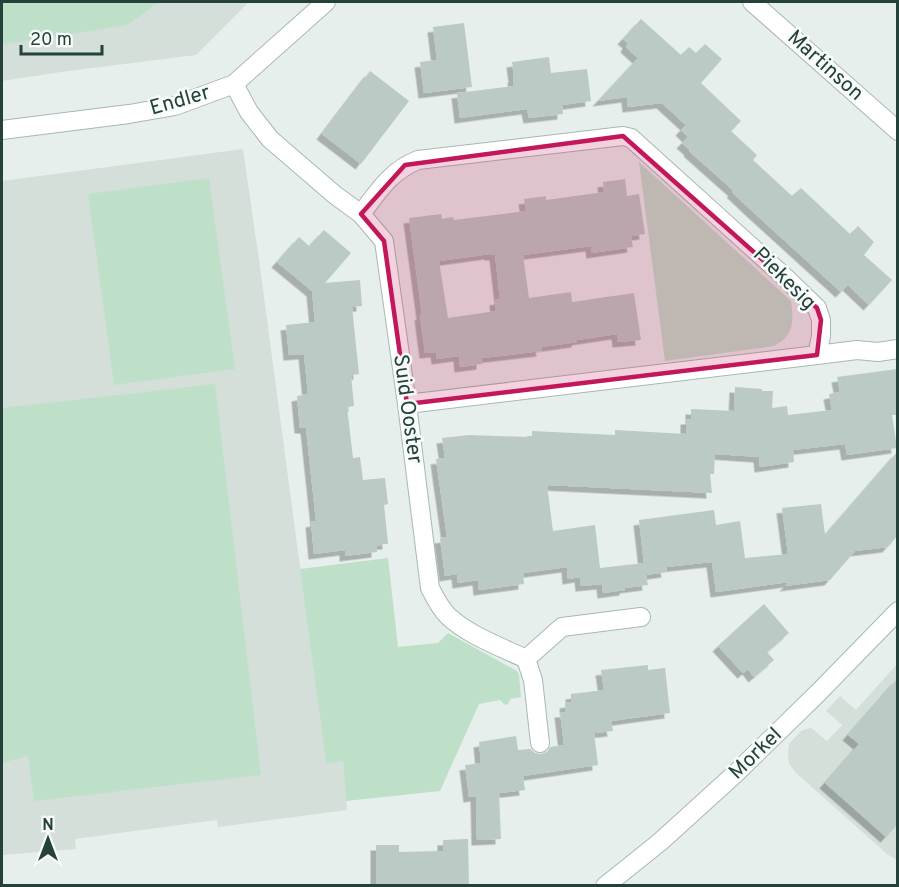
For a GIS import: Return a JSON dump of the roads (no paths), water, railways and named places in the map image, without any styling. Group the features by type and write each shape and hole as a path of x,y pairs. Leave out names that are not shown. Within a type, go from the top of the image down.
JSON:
{"street":[{"name":"Endler","path":"2,130 176,106 234,84 326,2"},
{"name":"Martinson","path":"752,2 897,131"},
{"name":"Suid Ooster","path":"234,84 249,112 270,139 335,195 361,214 384,241 430,588 439,606 465,629 526,659"},
{"name":"Piekesig","path":"361,214 386,181 405,165 418,160 623,136 631,138 788,279 816,308 821,320 821,336 817,355"},
{"path":"407,404 857,350 878,352 897,349"},
{"name":"Morkel","path":"605,885 660,842 736,773 897,611"},
{"path":"540,743 533,680 526,659 562,627 641,616"}]}
